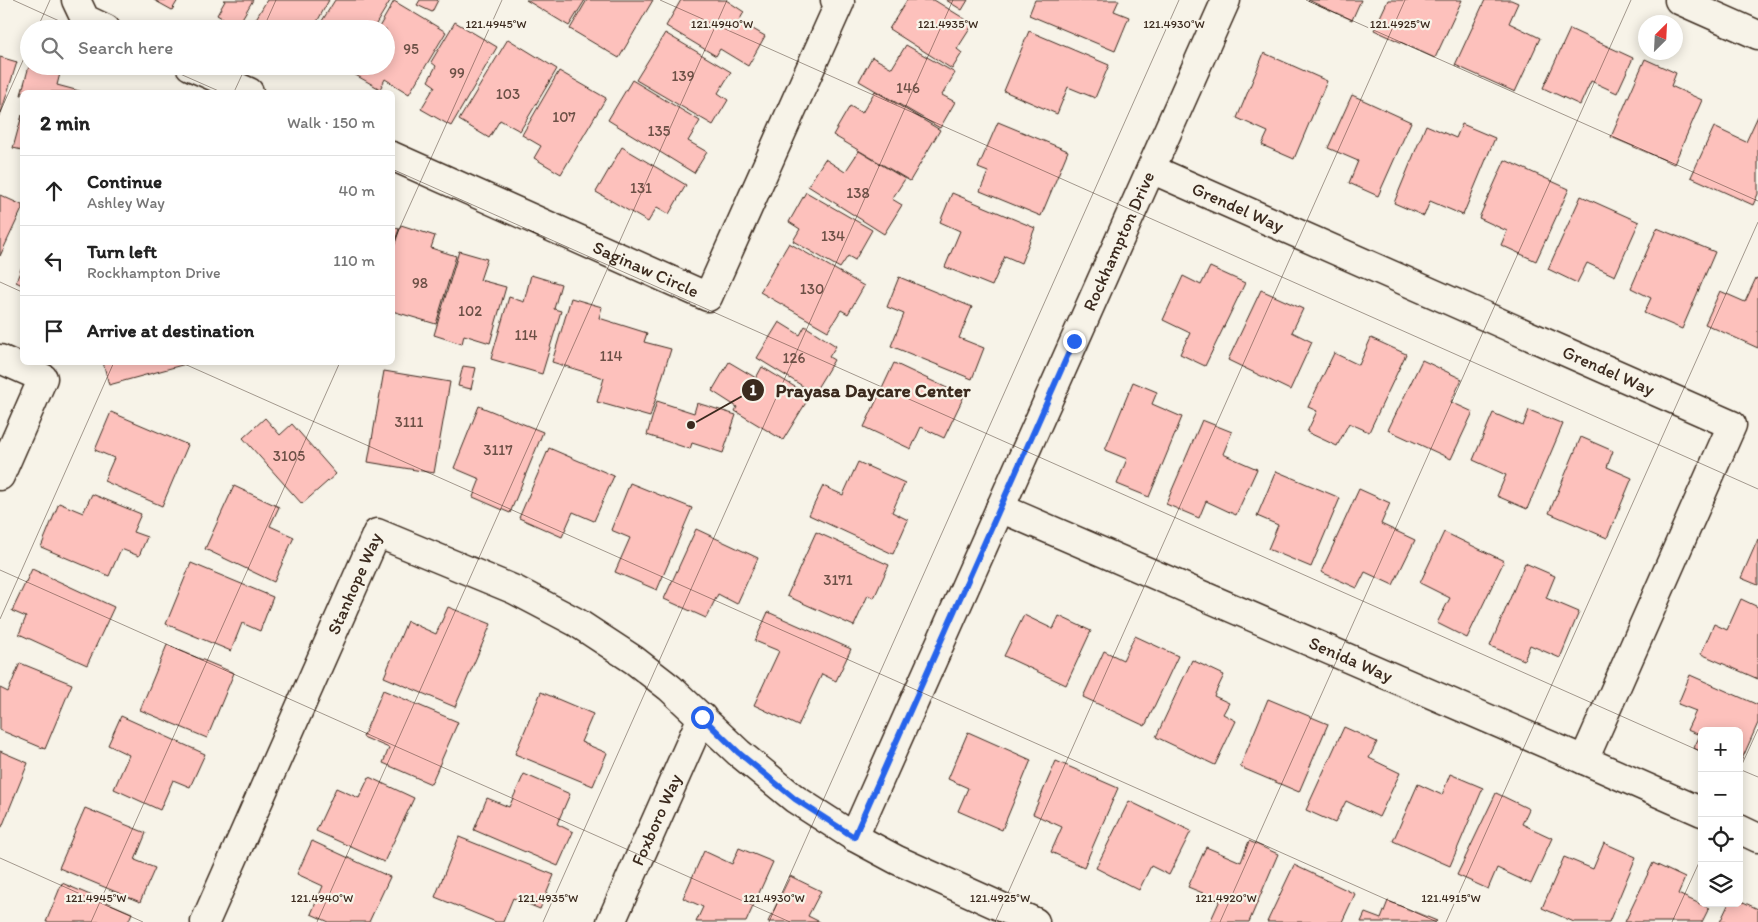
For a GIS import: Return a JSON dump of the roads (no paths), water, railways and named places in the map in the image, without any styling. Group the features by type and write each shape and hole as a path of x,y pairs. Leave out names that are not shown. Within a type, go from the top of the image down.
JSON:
{"street":[{"path":"76,0 85,20"},
{"name":"Saginaw Circle","path":"395,157 708,297 840,2 836,0"},
{"name":"Rockhampton Drive","path":"854,837 1226,0"},
{"path":"1679,0 1758,35"},
{"path":"210,75 244,90"},
{"name":"Grendel Way","path":"1151,169 1732,425 1584,760"},
{"path":"0,359 43,378 0,476"},
{"name":"Senida Way","path":"1000,508 1698,810"},
{"name":"Stanhope Way","path":"205,922 376,533 515,590 576,622 634,660 670,688 702,717"},
{"path":"702,717 739,753 795,799 854,837 897,860 1035,922"},
{"name":"Foxboro Way","path":"611,922 702,717"},
{"path":"1743,831 1758,838"}],"place":[{"name":"Prayasa Daycare Center","path":"691,425"}]}
